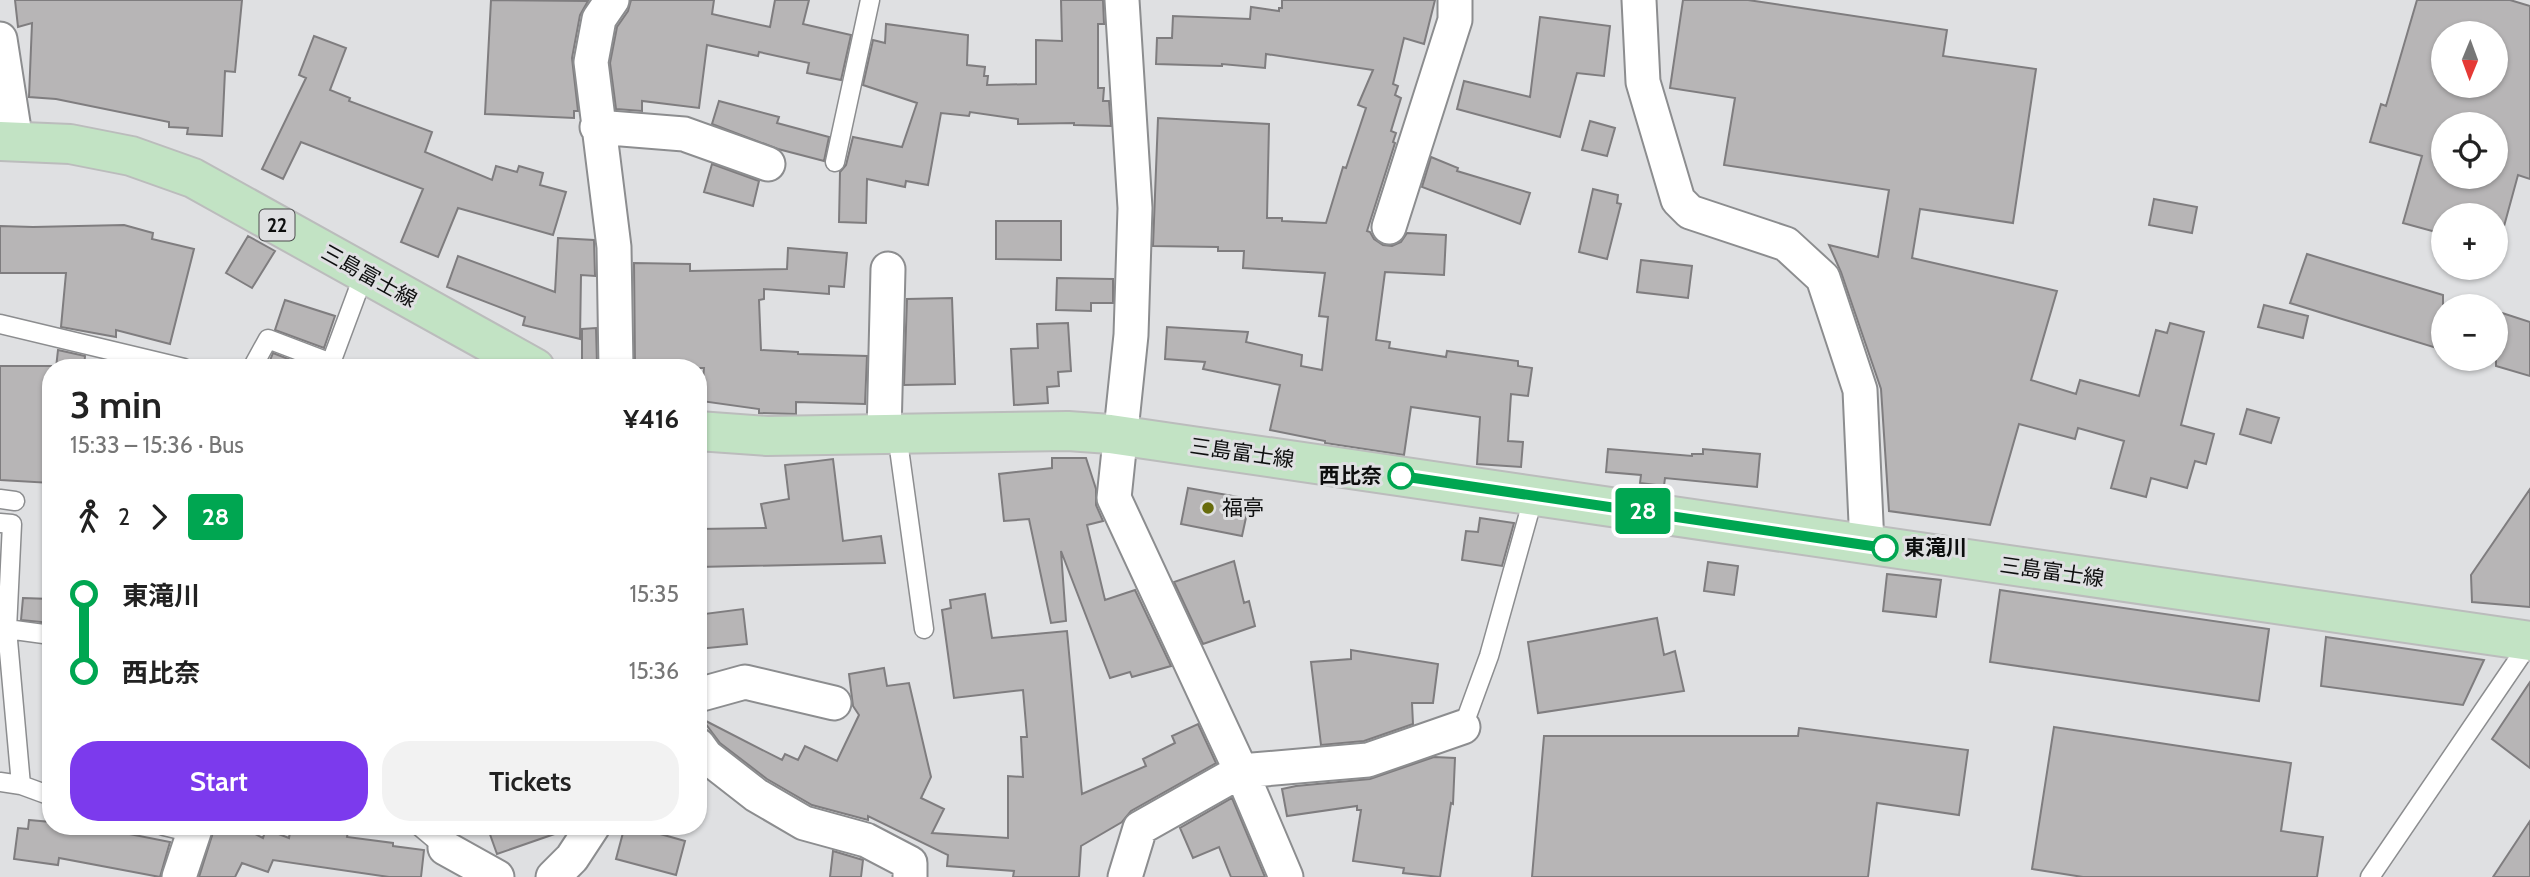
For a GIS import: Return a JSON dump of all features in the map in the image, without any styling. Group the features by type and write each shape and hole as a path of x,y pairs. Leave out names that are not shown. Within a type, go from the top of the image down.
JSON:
{"main road":[{"name":"三島富士線","path":"8,142 70,144 131,156 193,178 519,359"},
{"name":"三島富士線","path":"707,431 767,436 1068,431 1119,436 2530,641"}],"street":[{"path":"612,0 599,19 591,62 614,247 616,359"},
{"path":"1122,0 1135,208 1130,335 1114,498 1241,771 1286,877"},
{"path":"1389,228 1455,20 1455,0"},
{"path":"1639,0 1643,82 1678,200 1690,212 1786,244 1823,278 1860,390 1867,545"},
{"path":"0,39 8,142"},
{"path":"597,127 684,134 768,164"},
{"path":"888,269 890,434"},
{"path":"707,693 745,682 834,703"},
{"path":"1125,877 1140,828 1241,771 1368,760 1463,727"},
{"path":"707,757 756,795 804,822 866,840 910,863 910,877"},
{"path":"179,877 183,835"},
{"path":"553,877 572,858 587,835"},
{"path":"445,848 497,877"}],"lane":[{"path":"835,162 870,0"},
{"path":"332,359 364,274"},
{"path":"0,324 146,359"},
{"path":"257,359 268,339 316,359"},
{"path":"890,434 924,629"},
{"path":"1463,727 1489,656 1534,495"},
{"path":"0,523 12,524 7,629 21,785"},
{"path":"7,629 42,634"},
{"path":"2370,877 2530,641"},
{"path":"0,782 21,785 42,793"},
{"path":"430,835 445,848"}],"building":[{"path":"15,0 242,0 235,72 225,71 222,136 187,134 188,128 169,127 169,122 56,99 29,97 32,23 18,27"},
{"path":"491,0 588,1 580,15 572,58 578,111 574,111 574,118 485,114"},
{"path":"631,0 714,0 712,14 770,27 775,0 809,0 803,24 851,35 841,80 807,73 809,63 759,52 758,56 707,45 699,108 642,101 642,111 616,109 610,63 617,27 628,11"},
{"path":"1061,0 1103,0 1104,24 1098,24 1098,88 1104,88 1103,101 1109,101 1111,126 1074,123 1018,124 1018,119 970,112 969,116 941,113 928,185 906,181 905,187 867,179 866,223 839,222 840,172 846,165 853,137 902,147 917,103 863,85 873,40 885,43 886,24 968,35 967,65 985,67 987,85 1036,84 1036,40 1062,41"},
{"path":"1282,0 1435,0 1424,44 1404,38 1393,84 1398,86 1395,95 1401,98 1391,131 1396,133 1395,143 1367,231 1383,245 1392,246 1401,242 1407,233 1446,235 1444,275 1385,272 1376,340 1390,342 1389,348 1446,357 1447,351 1518,361 1518,366 1532,368 1528,396 1511,394 1508,441 1523,442 1521,467 1477,464 1480,417 1411,407 1404,455 1325,443 1270,430 1280,385 1203,369 1205,362 1165,359 1167,327 1248,332 1246,342 1302,355 1301,366 1322,370 1328,317 1319,316 1325,273 1243,268 1244,251 1218,251 1218,247 1153,246 1158,118 1269,124 1267,218 1326,223 1343,167 1346,168 1366,108 1358,105 1373,70 1266,54 1265,68 1222,64 1156,64 1157,38 1172,38 1173,16 1250,19 1251,7 1279,11 1279,8 1282,8"},
{"path":"1683,0 1748,0 1947,30 1943,56 2036,69 2013,223 1920,209 1912,258 2057,291 2031,380 2076,394 2080,380 2139,396 2156,330 2167,333 2170,323 2204,332 2181,425 2214,434 2206,464 2195,461 2187,488 2151,478 2146,497 2111,488 2124,441 2078,428 2075,439 2019,424 1990,525 1889,511 1881,389 1841,272 1829,245 1878,257 1889,190 1724,165 1735,98 1670,88"},
{"path":"2417,0 2510,0 2530,6 2530,179 2518,175 2508,212 2508,203 2431,203 2431,231 2403,223 2422,156 2370,142 2381,104 2386,106"},
{"path":"1540,17 1610,26 1604,76 1577,73 1560,137 1457,109 1464,81 1530,97"},
{"path":"314,36 346,48 330,90 350,98 349,101 432,132 425,152 492,180 496,166 517,172 519,166 543,173 540,185 566,192 553,235 458,208 438,257 401,242 423,189 301,142 283,179 262,169 306,78 299,75"},
{"path":"719,101 779,117 777,123 829,137 824,161 778,149 712,124"},
{"path":"1590,121 1615,128 1607,156 1582,150"},
{"path":"1431,157 1458,168 1457,171 1530,193 1520,224 1422,187"},
{"path":"712,164 759,181 753,206 704,192"},
{"path":"1593,189 1618,195 1617,203 1621,204 1607,259 1579,252"},
{"path":"2154,199 2197,207 2192,233 2149,225"},
{"path":"996,221 1061,221 1061,260 996,259"},
{"path":"124,225 153,233 152,239 194,249 170,344 116,330 116,337 61,327 66,273 0,273 0,226"},
{"path":"248,236 275,251 252,288 226,273"},
{"path":"558,238 594,240 595,276 581,275 580,339 523,325 525,317 447,287 458,256 555,292"},
{"path":"788,248 847,253 844,287 829,286 829,294 764,289 764,299 759,300 761,350 867,356 865,404 796,402 796,414 759,413 759,409 707,402 707,359 635,359 634,263 690,264 690,271 787,269"},
{"path":"2307,254 2440,294 2431,294 2431,346 2290,303"},
{"path":"1641,260 1692,266 1688,298 1637,292"},
{"path":"1057,278 1113,279 1113,303 1091,303 1091,311 1056,310"},
{"path":"952,298 955,384 904,385 907,299"},
{"path":"285,300 335,316 324,348 275,330"},
{"path":"2264,305 2308,316 2303,338 2258,327"},
{"path":"2508,315 2530,322 2530,376 2508,370"},
{"path":"1068,323 1071,371 1058,372 1059,386 1047,387 1048,403 1014,405 1011,349 1038,348 1037,324"},
{"path":"596,328 597,359 582,359 582,329"},
{"path":"58,350 85,356 85,359 57,359"},
{"path":"273,353 288,359 271,359"},
{"path":"0,366 42,366 42,482 0,480"},
{"path":"2247,409 2279,418 2271,443 2240,434"},
{"path":"1608,449 1692,456 1703,454 1703,449 1760,454 1757,487 1665,478 1664,486 1640,483 1641,475 1606,472"},
{"path":"1052,458 1086,458 1096,489 1096,505 1103,521 1087,525 1105,600 1135,590 1171,666 1132,677 1130,672 1110,678 1061,551 1066,621 1051,623 1029,519 1004,521 999,474 1052,468"},
{"path":"833,459 843,541 881,536 885,563 707,567 707,529 766,528 761,504 789,499 785,465"},
{"path":"1188,488 1250,499 1242,536 1181,524"},
{"path":"2530,489 2530,607 2472,602 2471,575"},
{"path":"1480,518 1514,523 1502,566 1462,560 1466,531 1478,532"},
{"path":"1234,561 1244,603 1249,601 1255,626 1203,644 1174,582"},
{"path":"1708,562 1738,566 1734,595 1704,591"},
{"path":"1887,574 1941,580 1936,617 1883,611"},
{"path":"2000,590 2269,629 2259,701 1990,662"},
{"path":"985,594 992,638 1067,631 1082,794 1146,766 1143,759 1175,743 1172,736 1198,724 1216,763 1131,811 1122,822 1081,846 1079,877 1013,877 1014,871 947,866 948,855 868,816 868,820 812,805 767,779 720,743 707,726 707,722 782,760 785,754 798,760 805,746 837,761 859,715 853,706 849,674 884,668 887,686 909,683 931,777 921,798 944,809 932,833 1008,838 1008,776 1023,777 1021,737 1027,737 1023,690 954,698 942,610 951,608 950,600"},
{"path":"23,598 42,599 42,622 21,620"},
{"path":"743,609 747,644 707,648 707,614"},
{"path":"1657,618 1664,655 1675,651 1684,691 1538,713 1528,642"},
{"path":"2326,637 2484,660 2463,705 2321,686"},
{"path":"1351,650 1438,664 1433,703 1412,703 1413,724 1364,741 1321,745 1311,662 1351,659"},
{"path":"2530,682 2530,768 2492,739"},
{"path":"2054,727 2291,763 2281,831 2323,837 2317,877 2083,877 2032,869"},
{"path":"1799,728 1968,750 1959,815 1877,803 1868,877 1532,877 1544,736 1798,736"},
{"path":"1434,757 1455,758 1453,804 1451,803 1440,877 1403,873 1404,868 1353,861 1361,810 1357,810 1357,806 1287,816 1282,789 1370,779"},
{"path":"1232,798 1265,877 1231,877 1219,847 1193,858 1180,828"},
{"path":"29,820 42,821 42,835 135,835 170,842 160,877 59,858 58,865 14,859 18,828 28,829"},
{"path":"2530,821 2530,877 2493,877"},
{"path":"212,835 257,835 263,838 264,835 281,835 289,838 290,835 347,835 424,850 421,877 389,877 273,860 268,872 242,863 235,877 199,877"},
{"path":"490,835 552,835 497,854"},
{"path":"622,835 664,835 685,841 676,875 616,859"},
{"path":"833,851 863,860 861,877 830,877"}],"bus line":[{"name":"28","path":"1401,476 1885,548"}],"place":[{"name":"西比奈","path":"1401,476"},
{"name":"福亭","path":"1208,508"},
{"name":"東滝川","path":"1885,548"}]}
